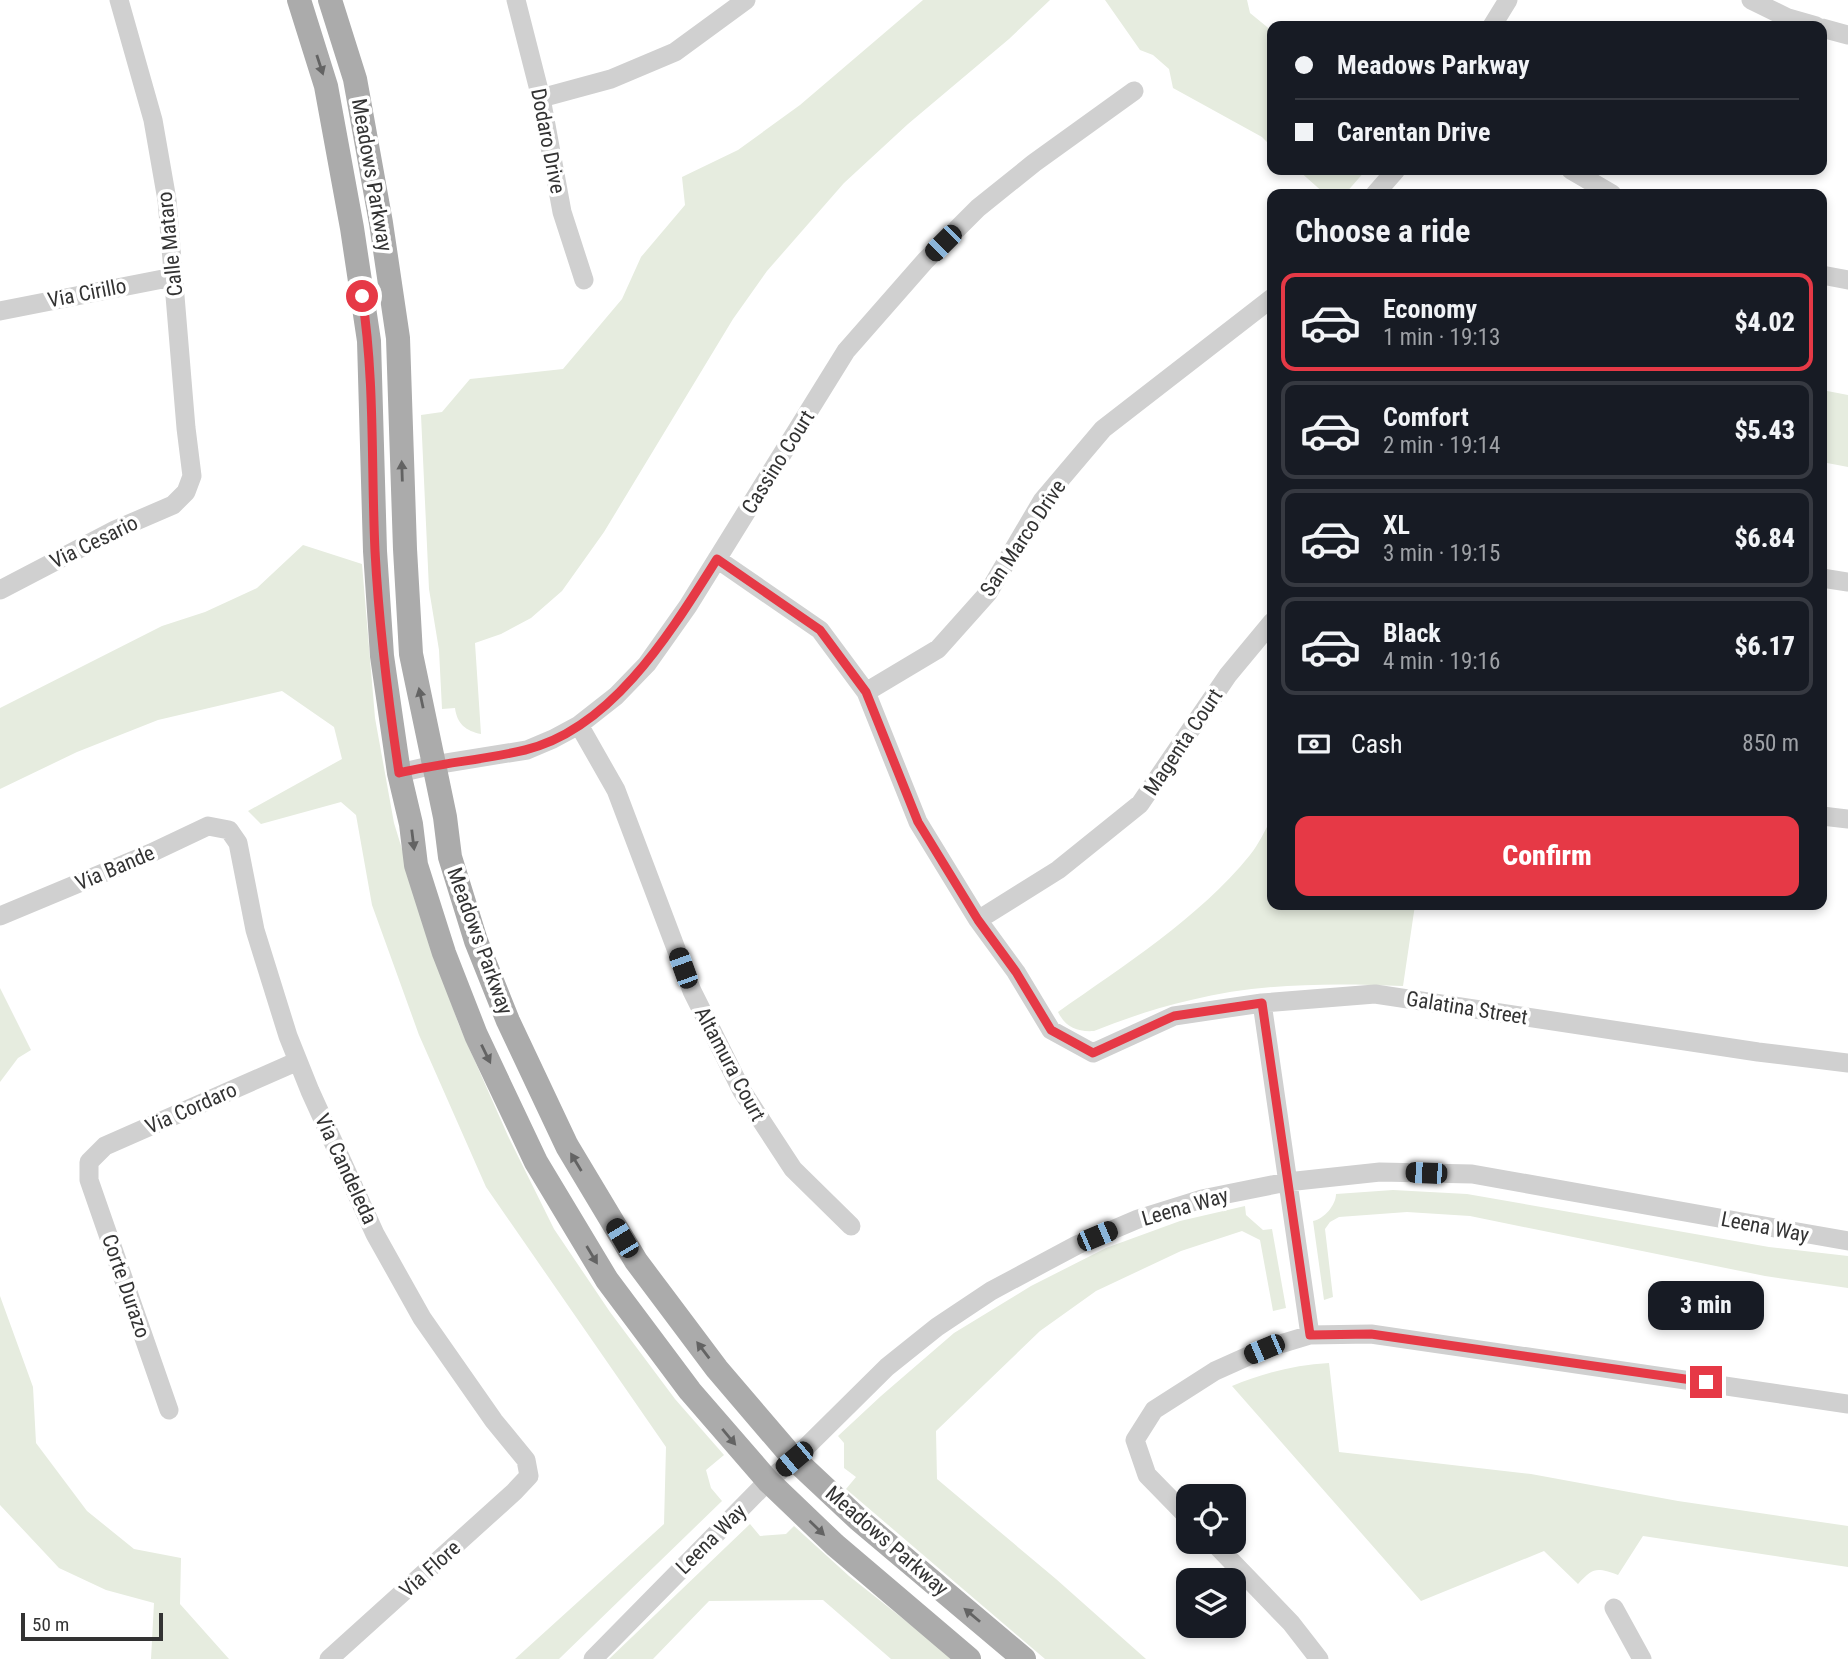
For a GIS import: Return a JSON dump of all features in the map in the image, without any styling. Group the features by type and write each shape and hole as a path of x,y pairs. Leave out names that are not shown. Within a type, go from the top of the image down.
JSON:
{"main road":[{"name":"Meadows Parkway","path":"299,0 326,86 369,341 375,551 382,656 399,773 411,824 416,865 444,953 476,1034 536,1162 607,1280 690,1391 768,1482 835,1545 969,1659"},
{"name":"Meadows Parkway","path":"330,0 355,79 398,338 411,653 445,817 450,857 476,941 508,1021 567,1146 636,1261 717,1369 794,1459 858,1519 1024,1659"}],"street":[{"name":"Calle Mataro","path":"119,0 153,120 167,200 192,477 186,492"},
{"name":"Dodaro Drive","path":"516,0 541,98 562,212 584,280"},
{"path":"541,98 611,79 675,52 746,0"},
{"path":"1495,21 1508,0"},
{"path":"1751,0 1798,21"},
{"path":"1827,29 1848,35"},
{"name":"Cassino Court","path":"399,773 527,750 579,724 616,696 647,664 717,559 846,351 925,261 978,208 1034,163 1134,91"},
{"path":"1379,189 1392,175"},
{"path":"1580,175 1603,189"},
{"path":"1827,276 1848,280"},
{"name":"Via Cirillo","path":"0,311 173,277"},
{"name":"San Marco Drive","path":"866,692 938,649 988,593 1042,501 1103,429 1267,310"},
{"name":"Via Cesario","path":"0,590 115,530 173,505 186,492"},
{"path":"717,559 820,630 866,692 918,822 978,920"},
{"path":"1827,579 1848,582"},
{"name":"Magenta Court","path":"978,920 1058,870 1140,804 1228,675 1267,628"},
{"name":"Altamura Court","path":"579,724 616,790 692,991 742,1091 793,1169 851,1226"},
{"path":"1827,817 1848,819"},
{"name":"Via Bande","path":"0,916 151,853 208,826 229,830"},
{"name":"Via Candeleda","path":"229,830 238,844 255,930 298,1061 375,1234 415,1306 494,1421 526,1461 529,1476"},
{"name":"Galatina Street","path":"978,920 1016,972 1051,1030 1093,1053 1174,1016 1262,1003 1375,994 1758,1052 1848,1063"},
{"path":"1262,1003 1310,1335"},
{"name":"Via Cordaro","path":"89,1162 105,1146 298,1061"},
{"name":"Corte Durazo","path":"89,1162 89,1180 169,1409"},
{"name":"Leena Way","path":"593,1659 768,1482 887,1367 937,1327 991,1291 1077,1245 1138,1219 1202,1199 1287,1182 1380,1172 1472,1174 1848,1241"},
{"path":"1176,1505 1147,1475 1135,1440 1154,1410 1215,1371 1264,1349 1310,1335 1371,1334 1848,1404"},
{"name":"Via Flore","path":"329,1659 480,1524 529,1476"},
{"path":"1225,1554 1291,1623 1319,1659"},
{"path":"1614,1608 1642,1659"}],"shaded area":[{"path":"923,0 1050,0 844,183 767,271 733,319 604,532 562,591 531,618 501,634 475,643 481,734 467,729 460,722 455,708 442,709 439,650 429,589 421,415 442,412 470,379 563,369 622,299 641,257 685,205 682,177 738,150 800,105"},
{"path":"1105,0 1247,0 1250,13 1267,27 1267,142 1173,88 1169,69 1153,55 1140,50"},
{"path":"1304,175 1362,175 1349,189 1319,189"},
{"path":"1827,391 1848,395 1848,467 1827,463"},
{"path":"303,545 362,564 375,718 394,823 459,1025 508,1136 554,1229 610,1312 675,1399 724,1455 706,1470 711,1488 722,1501 559,1659 515,1659 664,1524 666,1447 486,1187 419,1035 372,905 356,815 341,802 261,824 248,811 342,759 334,727 282,691 158,720 77,752 0,789 0,708 162,626 205,612 257,588"},
{"path":"1267,827 1267,910 1414,910 1403,986 1270,987 1217,994 1179,1003 1094,1031 1078,1030 1065,1022 1058,1012 1184,920 1230,878 1253,851"},
{"path":"0,988 31,1050 18,1058 0,1082"},
{"path":"1393,1190 1467,1194 1769,1247 1848,1256 1848,1288 1765,1276 1470,1216 1407,1212 1339,1217 1330,1222 1325,1229 1333,1297 1324,1300 1313,1221 1329,1211 1336,1194"},
{"path":"1245,1206 1246,1215 1263,1230 1272,1229 1286,1308 1273,1311 1260,1240 1242,1231 1181,1251 1096,1291 1040,1331 936,1431 937,1479 1146,1659 1045,1659 846,1489 856,1477 844,1468 844,1443 838,1436 954,1333 1031,1286 1106,1248 1180,1221"},
{"path":"0,1296 33,1387 36,1443 87,1511 134,1549 181,1558 180,1604 229,1659 151,1659 154,1603 106,1590 59,1568 0,1505"},
{"path":"1329,1363 1339,1452 1531,1474 1678,1501 1848,1526 1848,1567 1643,1536 1618,1575 1595,1570 1578,1584 1544,1551 1421,1601 1232,1386 1279,1370"},
{"path":"750,1524 760,1536 786,1534 794,1526 849,1576 954,1659 891,1659 823,1600 709,1601 653,1659 609,1659"}],"route":[{"path":"362,296 369,341 375,551 382,656 399,773 527,750 579,724 616,696 647,664 717,559 820,630 866,692 918,822 978,920 1016,972 1051,1030 1093,1053 1174,1016 1262,1003 1310,1335 1371,1334 1706,1382"}]}
